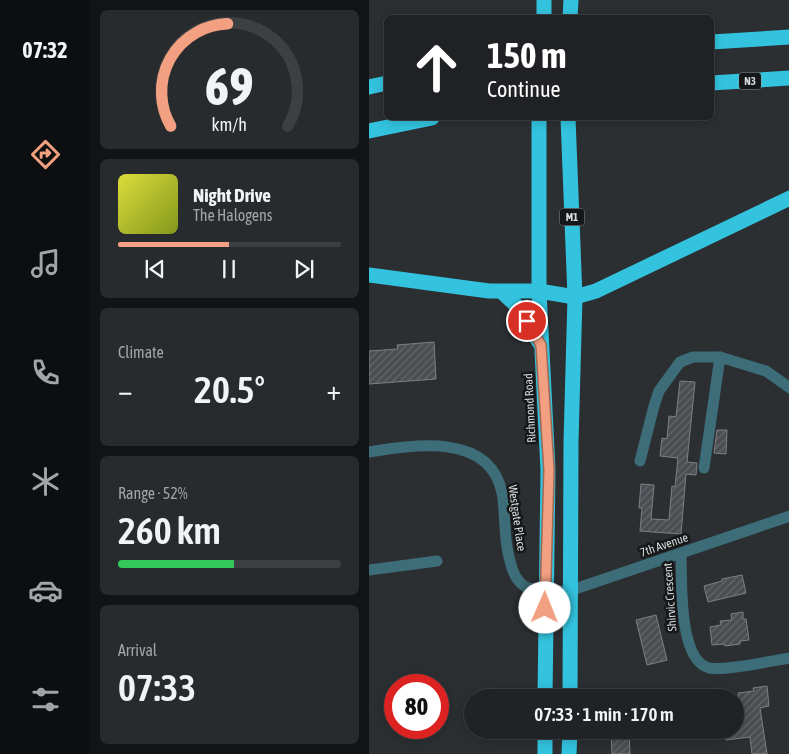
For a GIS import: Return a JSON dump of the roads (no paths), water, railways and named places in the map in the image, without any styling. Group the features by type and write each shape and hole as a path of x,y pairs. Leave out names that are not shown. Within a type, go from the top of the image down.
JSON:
{"highway":[{"path":"544,0 544,15"},
{"path":"570,15 571,0"},
{"path":"714,42 789,37"},
{"name":"N3","path":"714,83 789,78"},
{"path":"369,87 384,84"},
{"path":"369,131 423,120"},
{"name":"Richmond Road","path":"539,120 539,291 549,470 545,689"},
{"name":"M1","path":"568,120 575,297 569,591 570,689"},
{"path":"369,275 501,292 539,291 575,297 596,291 789,198"},
{"path":"501,292 516,305 541,345"},
{"path":"545,739 545,754"},
{"path":"569,754 570,739"}],"street":[{"path":"640,461 653,406 659,391 680,362 693,357 720,357 766,370 789,388"},
{"path":"704,468 720,357"},
{"name":"Westgate Place","path":"369,452 407,446 450,447 464,451 489,465 496,476 502,492 506,548 517,579 526,587 546,590"},
{"name":"7th Avenue","path":"546,590 569,591 789,516"},
{"name":"Shirvic Crescent","path":"681,554 686,634 693,655 700,663 709,668 720,668 789,658"},
{"path":"369,570 437,561"}]}
